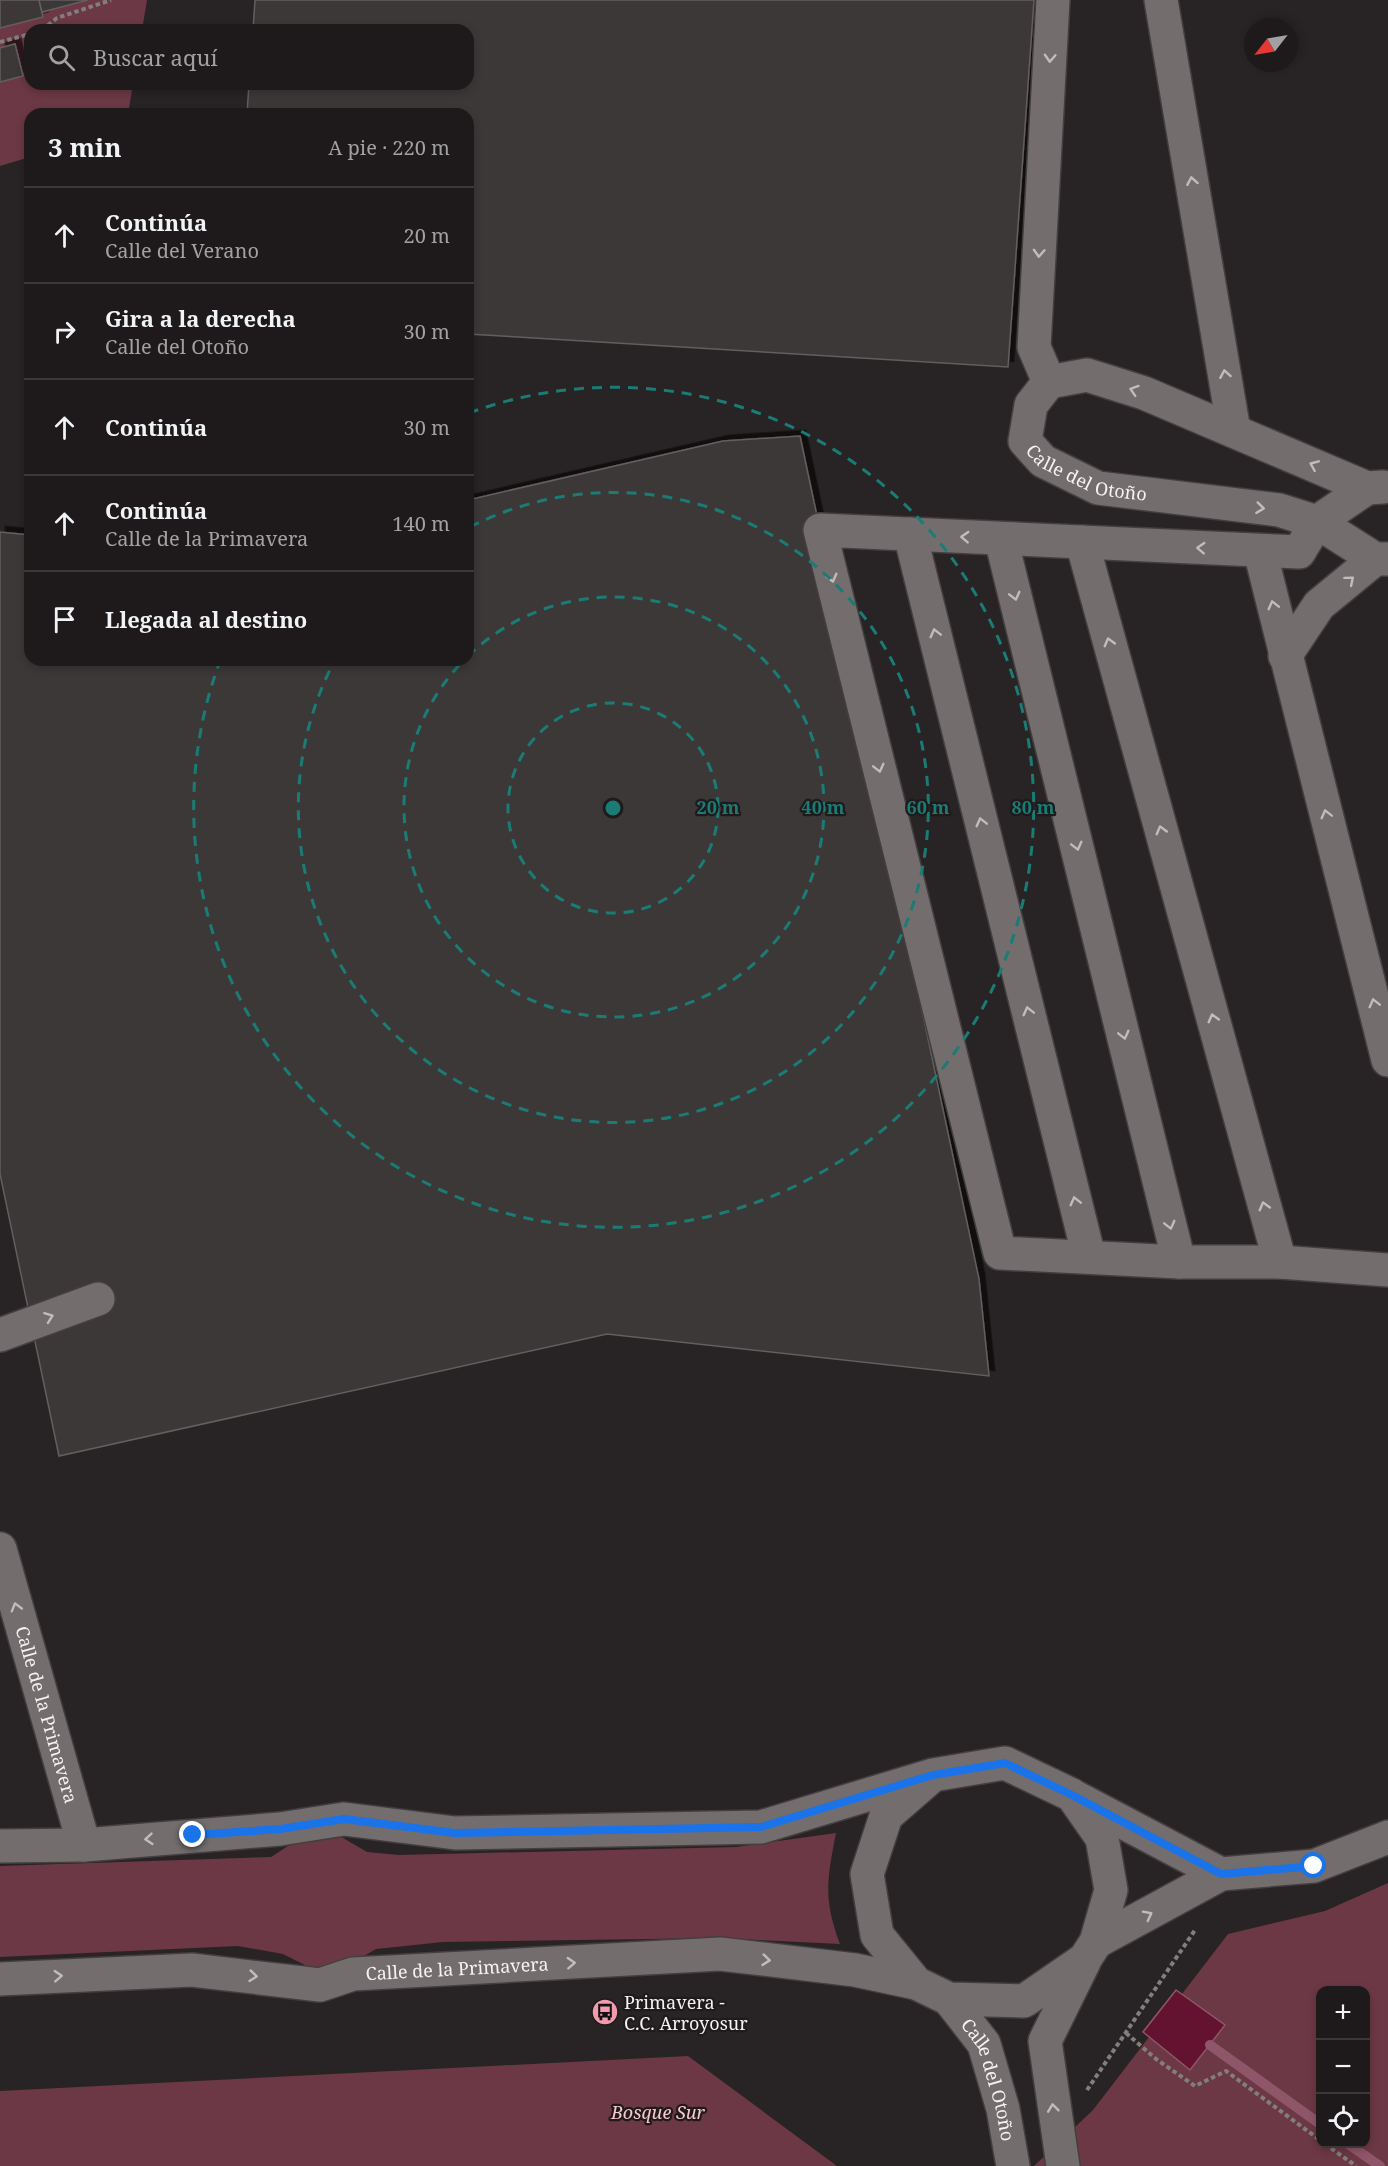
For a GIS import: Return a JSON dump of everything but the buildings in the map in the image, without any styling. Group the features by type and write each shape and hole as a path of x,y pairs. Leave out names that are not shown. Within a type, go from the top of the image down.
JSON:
{"street":[{"path":"1053,0 1034,347 1049,382 1088,375 1144,393 1378,487"},
{"path":"1161,0 1234,431"},
{"name":"Calle del Otoño","path":"1049,382 1031,405 1025,441 1043,462 1098,488 1279,510 1317,522 1381,559"},
{"path":"1378,487 1317,522 1299,552 820,530 1000,1253 1179,1262 1280,1262 1388,1270"},
{"path":"910,534 1089,1257"},
{"path":"1001,539 1179,1262"},
{"path":"1082,542 1280,1262"},
{"path":"1260,551 1388,1060"},
{"path":"1286,656 1319,605 1381,559"},
{"path":"0,1335 98,1299"},
{"name":"Calle de la Primavera","path":"0,1549 84,1845"},
{"path":"0,1846 84,1845 280,1829 344,1819 455,1833 761,1827 933,1775 1005,1763 1072,1795 1221,1874"},
{"path":"933,1775 886,1816 867,1874 877,1935 916,1983 949,2000 1024,2001 1091,1950 1221,1874 1314,1866 1388,1837"},
{"path":"1063,2166 1045,2041 1091,1950 1110,1890 1102,1838 1072,1795"},
{"name":"Calle de la Primavera","path":"0,1979 192,1970 320,1984 353,1974 720,1954 855,1970 916,1983"},
{"name":"Calle del Otoño","path":"949,2000 984,2044 1003,2109 1012,2166"}],"path":[{"path":"50,24 57,18 111,0"},
{"path":"0,42 24,36"},
{"path":"1056,2128 1091,2084 1200,1924"},
{"path":"1126,2033 1195,2086 1226,2071 1316,2137"},
{"path":"1331,2148 1356,2166"}],"green space":[{"path":"0,0 147,0 143,24 24,24 24,90 132,90 129,108 24,108 24,159 0,166"},
{"path":"836,1833 828,1889 831,1914 840,1944 719,1938 443,1942 376,1949 352,1963 333,1969 307,1966 283,1954 238,1946 0,1957 0,1866 271,1857 288,1846 311,1838 338,1835 367,1852 399,1855 736,1847"},
{"path":"1388,1883 1388,2166 1034,2166 1093,2110 1228,1934 1325,1911"},
{"name":"Bosque Sur","path":"688,2056 837,2166 0,2166 0,2091"}],"shaded area":[{"path":"1176,1990 1225,2025 1190,2070 1143,2032"}],"waterway":[{"path":"1210,2045 1316,2121"},
{"path":"1354,2148 1380,2166"}],"place":[{"name":"Primavera - C.C. Arroyosur","path":"605,2012"}],"route":[{"path":"193,1835 280,1829 344,1819 455,1833 761,1827 933,1775 1005,1763 1072,1795 1221,1874 1314,1866"}]}
